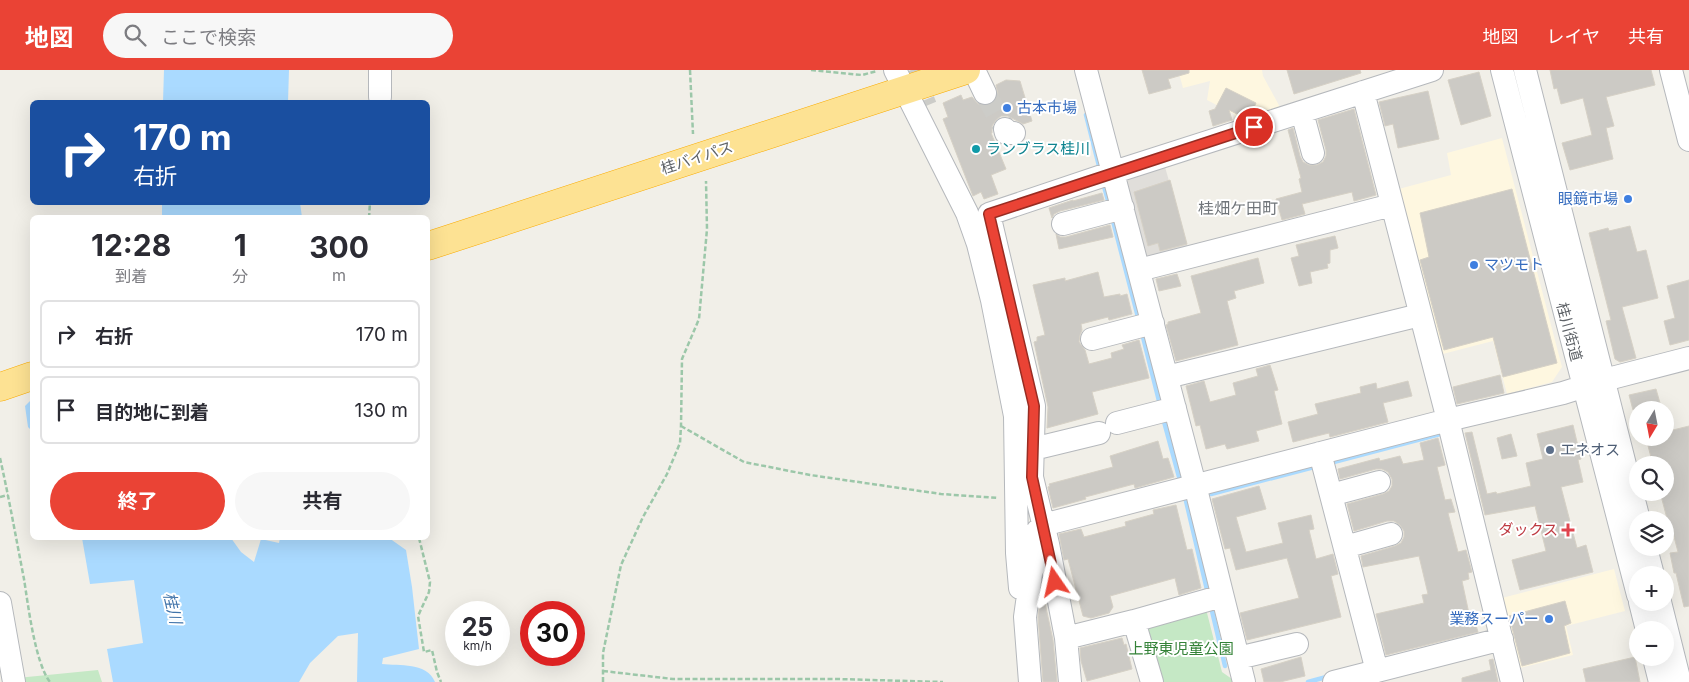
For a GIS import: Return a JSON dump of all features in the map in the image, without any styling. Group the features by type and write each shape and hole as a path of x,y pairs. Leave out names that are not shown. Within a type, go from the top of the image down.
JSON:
{"highway":[{"name":"桂バイパス","path":"430,245 658,170 900,80 966,70"},
{"path":"0,387 30,377"}],"street":[{"path":"380,70 380,97"},
{"path":"974,70 985,93"},
{"path":"1086,70 1139,270 1144,325 1167,377 1166,411 1195,485 1244,682"},
{"path":"1070,682 1066,638 1032,477 1034,406 989,214 1432,70"},
{"name":"桂川街道","path":"1502,70 1594,384 1636,511"},
{"name":"桂川街道","path":"1525,70 1632,566"},
{"path":"1671,70 1689,140"},
{"path":"900,80 968,213 978,244 994,310 1015,416 1018,578 1025,617 1030,682"},
{"path":"1363,92 1448,420 1512,682"},
{"path":"926,106 939,132 944,148 942,164"},
{"path":"1302,112 1313,153"},
{"path":"1139,270 1392,205"},
{"path":"1063,224 1123,208"},
{"path":"1167,377 1420,315"},
{"path":"1092,339 1144,325"},
{"path":"1025,617 1037,531 1043,525 1689,358"},
{"path":"1033,449 1166,411"},
{"path":"1320,453 1377,671"},
{"path":"1331,495 1379,482"},
{"path":"1345,547 1391,534"},
{"path":"1066,638 1222,596"},
{"path":"0,603 14,682"},
{"path":"1662,611 1680,682"},
{"path":"1134,621 1152,682"},
{"path":"1334,682 1502,639"},
{"path":"1238,658 1297,644"},
{"path":"1656,666 1660,682"}],"path":[{"path":"690,70 693,134"},
{"path":"811,70 862,75 881,70"},
{"path":"603,682 603,653 621,565 680,444 682,359 699,319 707,229 706,181"},
{"path":"681,426 711,445 744,462 810,475 941,494 1003,498 1018,506"},
{"path":"0,458 34,638 43,671 50,682"},
{"path":"0,497 8,495"},
{"path":"420,540 430,582 418,616 424,652 432,650 437,672 442,682"},
{"path":"603,671 673,679 838,679 943,682"}],"shaded area":[{"path":"1178,70 1262,70 1263,76 1281,109 1237,125 1234,114 1207,100 1210,81 1183,88"},
{"name":"マツモト","path":"1502,138 1562,367 1552,382 1507,394 1493,341 1435,356 1395,190 1451,175 1447,153"},
{"path":"1163,160 1189,251 1152,260 1144,255 1126,182 1130,172"},
{"name":"業務スーパー","path":"1614,569 1625,611 1566,626 1573,655 1516,669 1498,599"}],"green space":[{"name":"上野東児童公園","path":"1206,609 1222,672 1232,679 1233,682 1156,682 1143,633 1149,623"},
{"path":"98,670 102,682 18,682 17,678"}],"water":[{"path":"164,70 289,70 288,100 163,100"},
{"path":"162,205 300,205 302,215 162,215"},
{"path":"30,401 30,429 28,427 25,406"},
{"name":"桂川","path":"82,540 232,540 241,552 254,562 261,540 279,543 280,540 392,540 406,550 419,649 383,658 382,664 419,668 426,671 435,682 357,682 358,633 338,636 310,663 299,682 113,682 107,649 143,643 134,580 90,584"}],"building":[{"path":"1142,70 1189,70 1189,73 1168,79 1171,88 1149,94"},
{"path":"1287,70 1360,70 1361,73 1294,94"},
{"path":"1550,70 1651,70 1655,85 1606,97 1614,126 1606,128 1613,159 1570,170 1562,143 1592,135 1583,98 1561,104 1557,88 1554,89"},
{"path":"1479,72 1491,116 1461,125 1448,80"},
{"name":"ランブラス桂川","path":"1006,80 1020,81 1032,121 1023,124 1008,116 1001,116 992,126 991,133 1006,169 991,175 998,194 984,199 981,192 973,196 943,119 948,117 943,103 961,95 963,100 972,97 978,104 990,105 996,101 998,94 996,85"},
{"path":"1226,88 1256,103 1251,114 1243,117 1229,110 1232,120 1213,126 1209,111 1215,109"},
{"path":"1428,91 1439,139 1398,148 1393,124 1385,126 1379,102"},
{"path":"1354,109 1376,195 1354,201 1352,192 1302,204 1305,214 1282,220 1276,199 1302,192 1299,179 1301,178 1288,130 1293,128 1303,162 1309,165 1317,165 1323,162 1326,156 1318,120"},
{"path":"1170,180 1187,244 1160,251 1158,243 1148,246 1134,192"},
{"name":"マツモト","path":"1512,189 1557,363 1503,377 1493,337 1444,350 1420,260 1429,257 1420,213"},
{"path":"1102,193 1104,200 1060,211 1054,214 1052,218 1049,208"},
{"path":"1110,225 1113,237 1059,249 1056,234 1060,237 1066,237"},
{"path":"1630,226 1637,252 1646,250 1658,298 1622,307 1636,358 1620,362 1615,359 1606,321 1611,320 1589,233 1608,228 1609,231"},
{"path":"1335,236 1338,248 1330,250 1328,268 1310,272 1312,283 1299,286 1291,258 1299,256 1296,245"},
{"path":"1258,258 1264,283 1234,291 1236,298 1227,301 1238,345 1176,361 1166,325 1168,322 1201,313 1191,276"},
{"path":"1098,272 1104,297 1127,294 1132,314 1109,320 1108,317 1081,324 1082,330 1079,342 1085,350 1089,364 1112,358 1111,353 1124,349 1122,345 1139,340 1149,378 1092,392 1098,414 1047,428 1048,407 1034,342 1037,341 1037,337 1045,335 1033,285 1065,278 1065,281"},
{"path":"1177,274 1181,286 1159,291 1156,279"},
{"path":"1689,280 1689,340 1670,345 1664,321 1675,318 1667,286"},
{"path":"1270,365 1278,390 1274,391 1282,424 1256,431 1259,441 1227,449 1225,444 1206,449 1200,425 1196,426 1186,386 1204,381 1210,402 1236,395 1233,383 1258,376 1256,369"},
{"path":"1500,375 1504,393 1457,404 1453,387"},
{"path":"1408,381 1412,396 1383,403 1388,422 1330,437 1329,433 1293,442 1288,422 1318,414 1315,404 1361,393 1360,387 1376,383 1377,389"},
{"path":"1656,389 1659,401 1631,401 1629,395"},
{"path":"1573,425 1581,459 1578,460 1583,482 1561,487 1577,548 1586,545 1593,572 1520,590 1512,560 1546,551 1535,506 1485,515 1465,433 1472,432 1487,494 1496,492 1497,494 1531,486 1526,463 1543,459 1537,434"},
{"path":"1689,426 1689,606 1684,607 1671,556 1674,556 1674,552 1678,552 1674,537 1674,511 1665,511 1662,501 1674,501 1674,456 1651,456 1648,446 1674,446 1674,430"},
{"path":"1511,434 1517,456 1502,459 1497,438"},
{"path":"1438,438 1445,465 1437,467 1445,500 1451,499 1455,512 1448,513 1458,552 1466,550 1472,572 1468,573 1469,579 1462,581 1471,623 1475,622 1478,632 1386,655 1376,614 1424,603 1422,595 1428,594 1419,556 1363,567 1361,556 1401,543 1404,531 1394,521 1387,521 1354,531 1347,504 1389,491 1392,486 1392,479 1388,472 1376,469 1340,479 1338,469 1379,458 1380,461 1400,456 1403,464 1424,460 1420,443"},
{"path":"1158,441 1163,459 1168,458 1174,477 1135,488 1134,484 1053,508 1049,484 1113,467 1110,456"},
{"path":"1259,486 1266,509 1236,517 1246,552 1283,543 1278,523 1311,515 1314,529 1309,530 1316,559 1333,554 1338,574 1331,576 1341,617 1247,640 1240,613 1299,598 1287,558 1236,570 1230,548 1225,549 1212,499"},
{"path":"1176,505 1187,550 1192,549 1201,588 1179,595 1175,578 1110,596 1113,607 1109,613 1091,618 1083,616 1068,559 1064,560 1059,534 1081,529 1084,537 1126,526 1125,522 1154,514 1153,510"},
{"path":"1042,589 1053,640 1057,682 1043,682 1038,617"},
{"path":"1565,601 1571,623 1564,626 1570,653 1522,666 1509,616"},
{"path":"1122,638 1124,645 1126,644 1132,669 1087,681 1081,661 1080,648"},
{"path":"1301,657 1305,676 1280,682 1264,682 1261,669"},
{"path":"1629,658 1629,666 1637,666 1640,682 1586,682 1583,669"},
{"path":"1493,659 1498,682 1462,682 1462,678 1491,670 1489,660"}],"waterway":[{"path":"1086,115 1100,170"},
{"path":"1103,183 1109,204"},
{"path":"1112,217 1139,321"},
{"path":"1142,333 1160,405"},
{"path":"1163,418 1179,477"},
{"path":"1330,463 1444,433"},
{"path":"1211,494 1318,466"},
{"path":"1186,501 1208,594"},
{"path":"1212,611 1225,666"},
{"path":"1308,682 1330,676"}],"tunnel":[{"path":"911,70 926,106"},
{"path":"985,93 1005,129"}],"place":[{"name":"古本市場","path":"1007,108"},
{"name":"ランブラス桂川","path":"976,149"},
{"name":"眼鏡市場","path":"1628,199"},
{"name":"マツモト","path":"1474,265"},
{"name":"エネオス","path":"1550,450"},
{"name":"ダックス","path":"1568,530"},
{"name":"業務スーパー","path":"1549,619"}],"district":[{"name":"桂畑ケ田町","path":"1238,208"}],"route":[{"path":"1055,582 1032,477 1035,426 1034,406 989,214 1254,127"}]}
